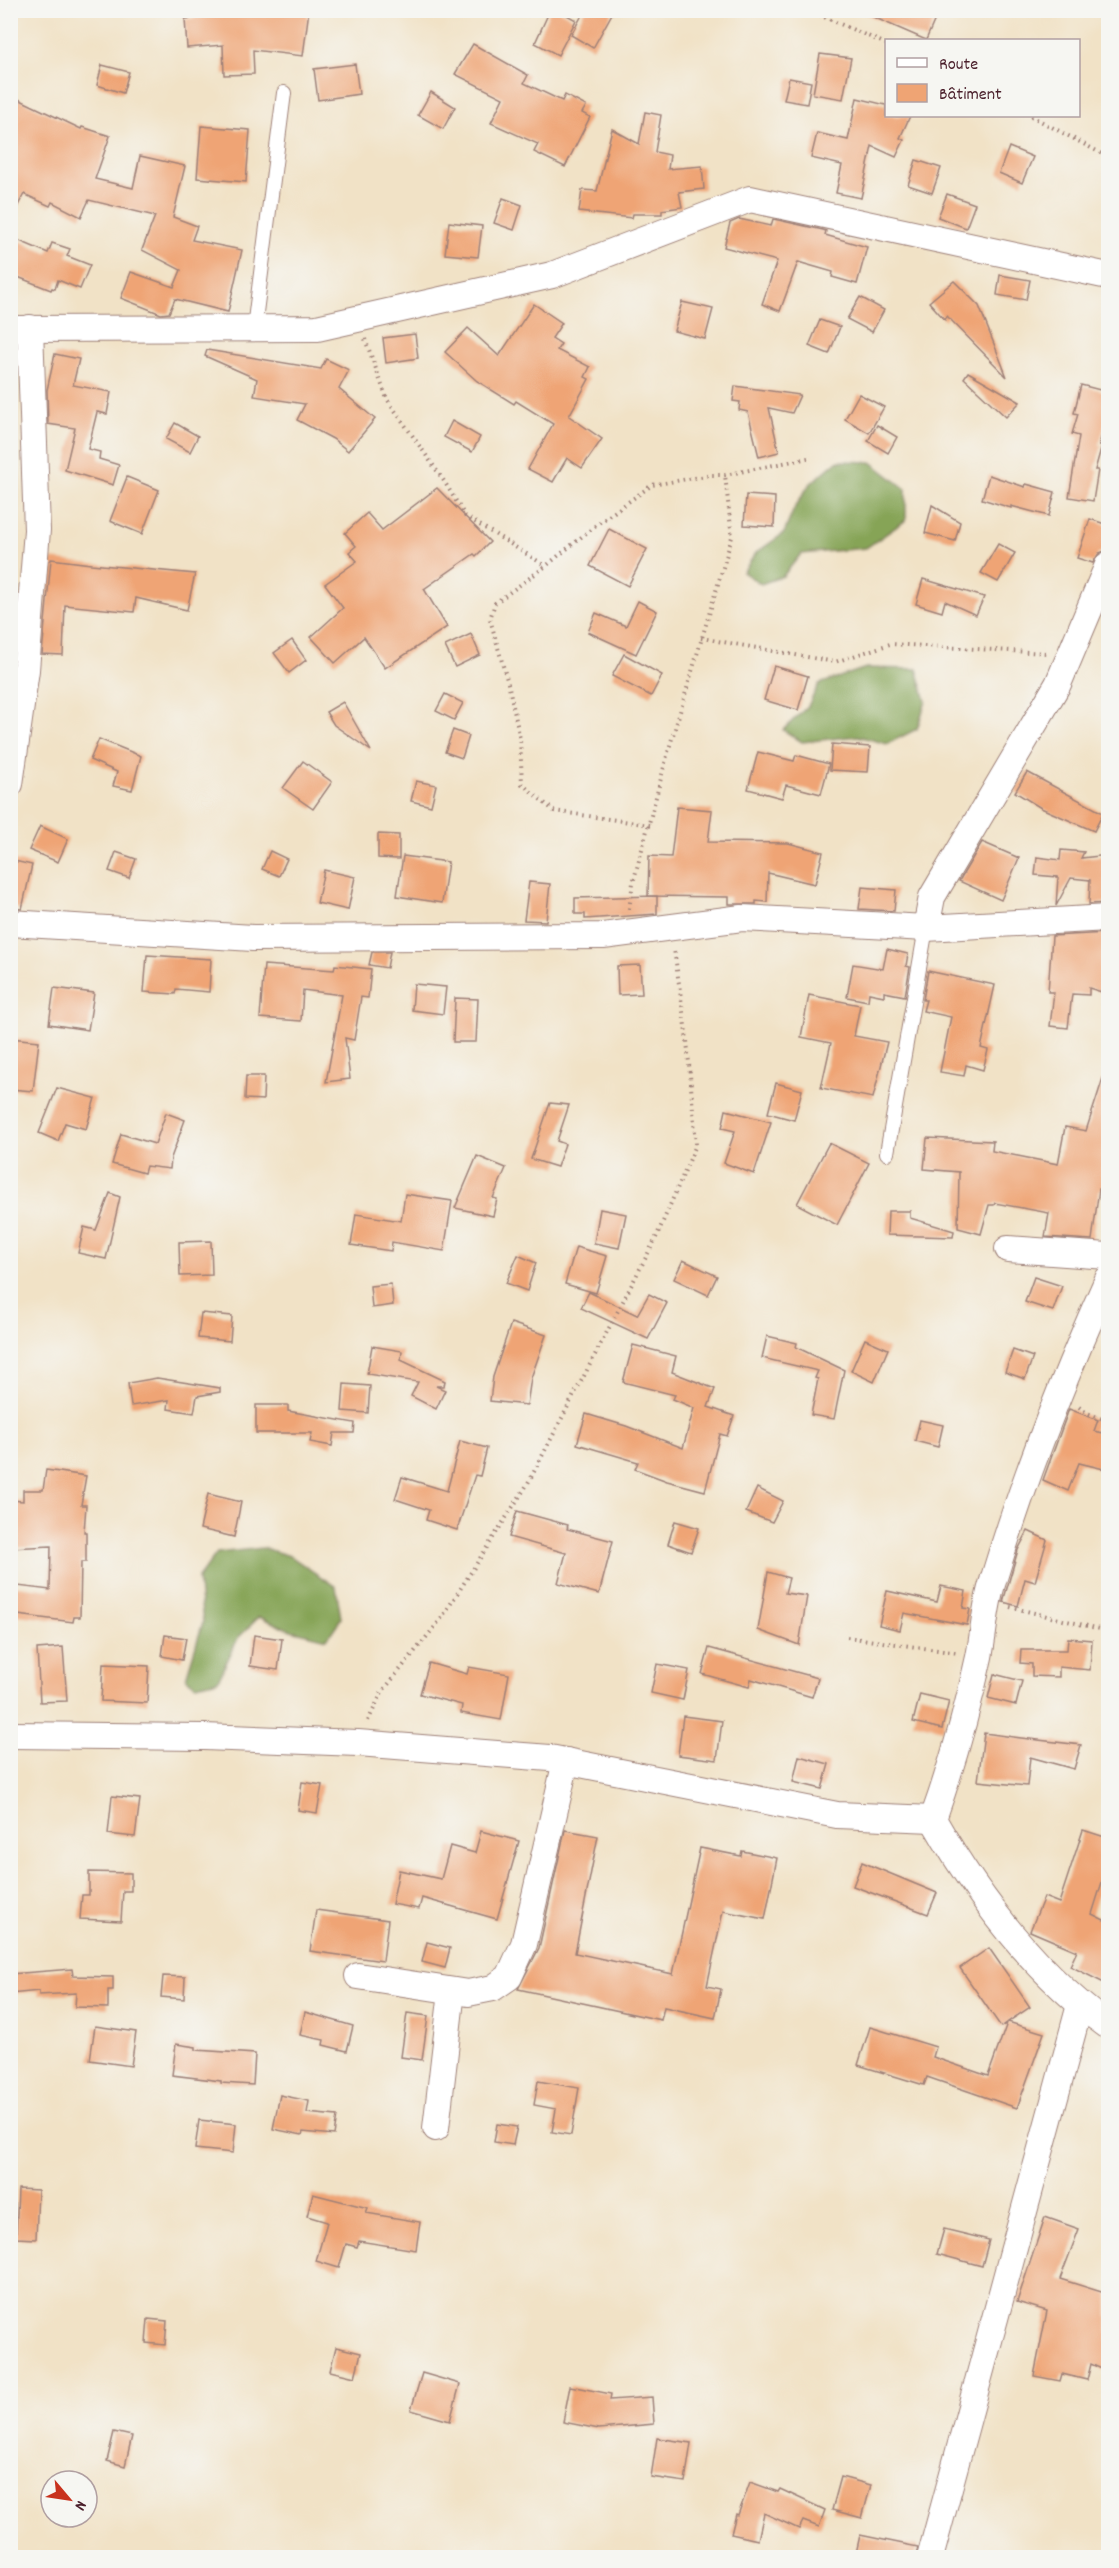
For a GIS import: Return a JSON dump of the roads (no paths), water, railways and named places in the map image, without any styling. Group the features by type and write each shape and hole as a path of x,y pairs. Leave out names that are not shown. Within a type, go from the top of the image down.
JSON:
{"street":[{"path":"10,784 26,670 38,530 20,329 317,328 552,275 750,199 1108,276"},
{"path":"926,928 932,897 1058,684 1108,565"},
{"path":"10,923 253,938 603,936 742,918 926,928 1108,918"},
{"path":"1008,1249 1108,1256"},
{"path":"1108,1279 1059,1392 1026,1480 992,1584 979,1656 953,1761 933,1819 959,1864 1030,1958 1080,2005 1108,2026"},
{"path":"10,1735 204,1737 358,1743 566,1761 837,1815 933,1819"},
{"path":"358,1976 468,1993 493,1988 509,1977 524,1944 566,1761"},
{"path":"436,2128 452,1991"},
{"path":"930,2558 1080,2005"}],"lane":[{"path":"254,328 284,93"},
{"path":"887,1153 926,928"}]}
